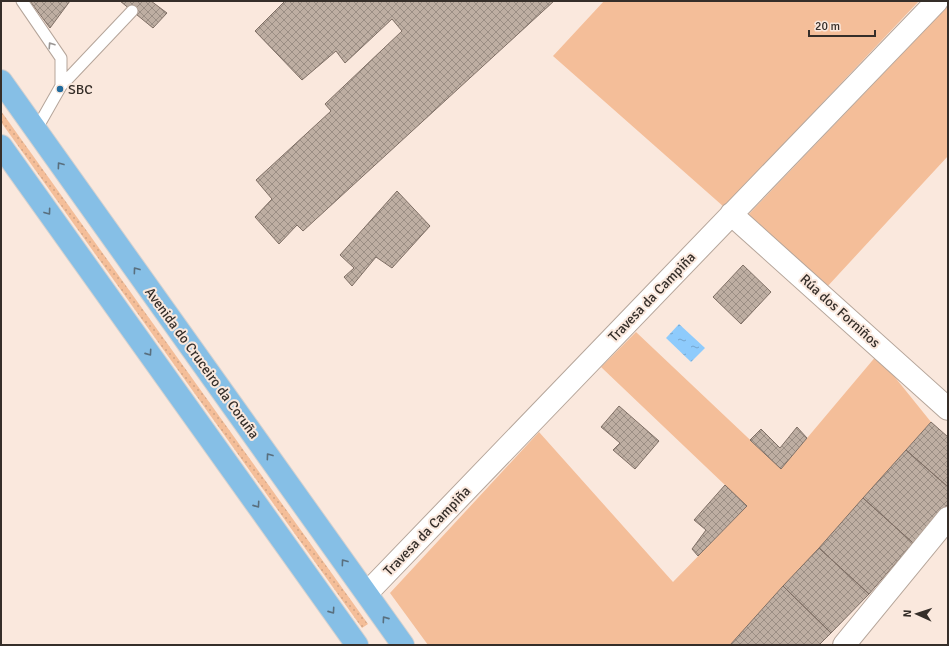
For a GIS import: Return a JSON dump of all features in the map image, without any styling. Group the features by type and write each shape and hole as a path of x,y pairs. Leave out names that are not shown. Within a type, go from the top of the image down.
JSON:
{"main road":[{"name":"Avenida do Cruceiro da Coruña","path":"1,81 403,645"},
{"path":"1,146 357,645"}],"street":[{"name":"Travesa da Campiña","path":"367,593 937,1"},
{"name":"Rúa dos Forniños","path":"732,214 948,409"},
{"path":"844,645 948,518"}],"lane":[{"path":"22,1 61,58 61,86"},
{"path":"36,130 61,86 132,11"}],"shaded area":[{"path":"604,1 919,1 724,207 553,56"},
{"path":"948,6 948,156 826,288 746,217"},
{"path":"1,111 368,624 362,628 1,122"},
{"path":"636,332 781,469 877,355 931,422 730,645 428,645 390,593 539,432 673,582 747,506 601,367"}],"water":[{"path":"679,324 705,348 691,362 666,338"}],"building":[{"path":"30,1 70,1 50,28"},
{"path":"120,1 151,1 167,13 153,28"},
{"path":"285,1 554,1 303,231 297,225 279,244 255,217 272,199 256,180 331,111 325,104 402,31 392,19 345,63 336,51 302,80 255,31"},
{"path":"397,191 430,226 392,268 376,257 352,286 344,277 354,268 340,255"},
{"path":"743,265 771,292 741,324 713,297"},
{"path":"619,406 659,441 635,469 613,450 620,443 601,427"},
{"path":"931,422 948,437 948,487 906,450"},
{"path":"797,427 807,438 781,469 750,440 761,429 780,448"},
{"path":"906,450 948,487 948,504 913,543 863,498"},
{"path":"725,485 747,506 698,556 692,549 706,530 694,520"},
{"path":"863,498 913,543 869,594 819,548"},
{"path":"819,548 869,594 831,633 783,586"},
{"path":"783,586 831,633 819,645 730,645"}],"place":[{"name":"SBC","path":"60,89"}]}
